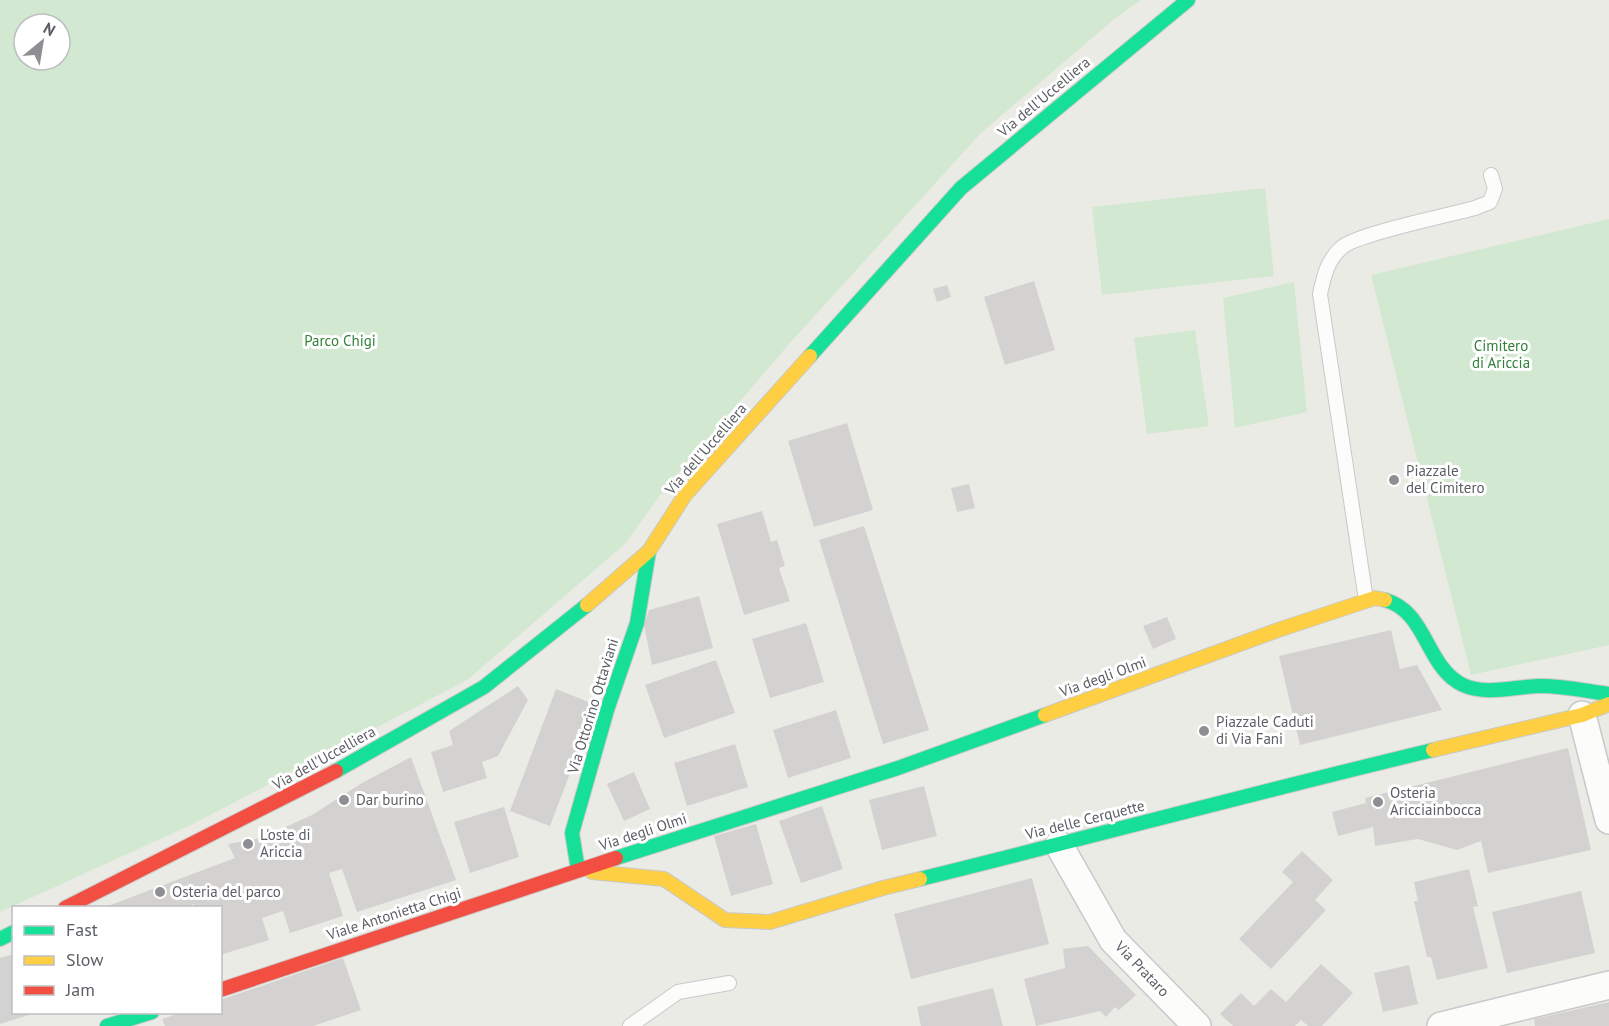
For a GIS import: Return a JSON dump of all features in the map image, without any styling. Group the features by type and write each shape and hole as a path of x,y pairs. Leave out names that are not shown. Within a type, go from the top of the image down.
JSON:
{"street":[{"name":"Via dell'Uccelliera","path":"69,906 311,785 484,687 570,620 649,552 685,495 961,188 1188,0"},
{"name":"Via Ottorino Ottaviani","path":"578,870 572,833 606,710 637,623 649,552"},
{"name":"Via degli Olmi","path":"578,870 898,768 1375,598 1387,600 1405,610 1420,628 1438,664 1451,678 1463,684 1490,690 1543,686 1609,694"},
{"name":"Via delle Cerquette","path":"578,870 664,879 725,920 770,922 883,888 1059,845 1313,778 1582,715 1609,704"},
{"path":"1582,715 1609,820"},
{"name":"Via Prataro","path":"1059,845 1113,940 1197,1026"},
{"name":"Viale Antonietta Chigi","path":"222,989 578,870"},
{"path":"1441,1026 1510,1018 1609,985"},
{"path":"107,1026 151,1017"}],"lane":[{"path":"1366,600 1320,294 1325,268 1342,246 1367,236 1490,202 1495,189 1491,175"},
{"path":"630,1026 678,992 729,983"}],"green space":[{"name":"Parco Chigi","path":"0,0 1141,0 1113,20 981,133 789,344 663,491 624,545 467,680 193,824 0,912"},
{"path":"1265,188 1274,276 1102,295 1092,207"},
{"name":"Cimitero di Ariccia","path":"1609,219 1609,645 1471,675 1371,275"},
{"path":"1294,282 1307,412 1235,428 1223,298"},
{"path":"1195,330 1209,426 1147,434 1134,338"}],"building":[{"path":"1034,281 1055,350 1005,365 984,297"},
{"path":"947,285 951,297 937,302 933,289"},
{"path":"847,423 873,510 814,527 788,441"},
{"path":"969,484 975,508 957,512 951,488"},
{"path":"762,511 771,542 777,540 785,566 779,568 790,601 744,615 717,524"},
{"path":"864,526 929,730 883,744 819,540"},
{"path":"699,596 713,648 652,665 644,625 649,610"},
{"path":"1167,617 1176,639 1153,649 1143,626"},
{"path":"806,623 824,682 770,698 752,639"},
{"path":"1391,630 1400,669 1417,665 1442,710 1300,745 1279,656"},
{"path":"716,660 735,713 664,738 645,685"},
{"path":"518,686 528,700 498,756 482,762 487,778 443,792 431,752 453,745 449,731"},
{"path":"556,689 596,705 550,826 510,811"},
{"path":"836,710 851,758 788,778 773,730"},
{"path":"735,744 748,787 687,806 674,763"},
{"path":"1568,748 1591,850 1488,873 1481,841 1457,850 1418,839 1375,846 1373,827 1338,836 1332,812 1366,803 1365,798"},
{"path":"411,757 456,880 357,912 342,869 329,873 343,916 290,933 283,911 262,918 269,940 222,954 222,906 194,906 194,904 189,906 108,906 235,858 228,844 261,838 312,815 362,783"},
{"path":"634,772 650,809 624,821 607,784"},
{"path":"924,786 937,836 882,850 869,800"},
{"path":"822,806 843,869 801,883 779,821"},
{"path":"504,807 519,857 470,873 454,822"},
{"path":"756,824 773,884 731,896 714,836"},
{"path":"1302,851 1333,880 1315,900 1326,910 1271,969 1239,939 1293,882 1282,872"},
{"path":"1469,869 1478,906 1473,907 1488,968 1437,980 1431,957 1427,957 1414,901 1418,901 1414,882"},
{"path":"1032,878 1049,944 911,979 894,914"},
{"path":"1581,891 1595,953 1507,973 1492,912"},
{"path":"1088,946 1136,995 1119,1010 1115,1007 1106,1017 1100,1011 1036,1026 1024,979 1065,968 1063,949"},
{"path":"12,955 12,1014 32,1014 0,1024 0,958"},
{"path":"343,958 361,1010 313,1026 165,1026 162,1019 177,1014 222,1014 222,999"},
{"path":"1321,964 1353,993 1322,1026 1308,1026 1301,1020 1295,1026 1233,1026 1220,1014 1241,993 1254,1006 1271,989 1286,1002"},
{"path":"1409,965 1418,1004 1383,1012 1374,973"},
{"path":"993,988 1003,1026 921,1026 917,1007"},
{"path":"1609,1002 1609,1026 1535,1026 1534,1019"}],"traffic: fast":[{"path":"810,356 961,188 1188,0"},
{"path":"578,870 572,833 607,710 637,623 649,551"},
{"path":"1385,600 1399,606 1410,616 1441,666 1463,685 1482,690 1550,686 1609,694"},
{"path":"336,771 484,687 587,605"},
{"path":"616,858 898,768 1045,715"},
{"path":"920,879 1433,750"},
{"path":"0,939 12,933"},
{"path":"107,1026 146,1014"}],"traffic: slow":[{"path":"587,605 649,551 685,495 810,356"},
{"path":"1045,715 1281,629 1375,598 1385,600"},
{"path":"1433,750 1582,715 1609,704"},
{"path":"592,872 664,879 725,920 770,922 920,879"}],"traffic: jam":[{"path":"69,906 336,771"},
{"path":"222,989 616,858"}],"place":[{"name":"Piazzale del Cimitero","path":"1394,480"},
{"name":"Piazzale Caduti di Via Fani","path":"1204,731"},
{"name":"Dar burino","path":"344,800"},
{"name":"Osteria Aricciainbocca","path":"1378,802"},
{"name":"L'oste di Ariccia","path":"248,844"},
{"name":"Osteria del parco","path":"160,892"}]}
